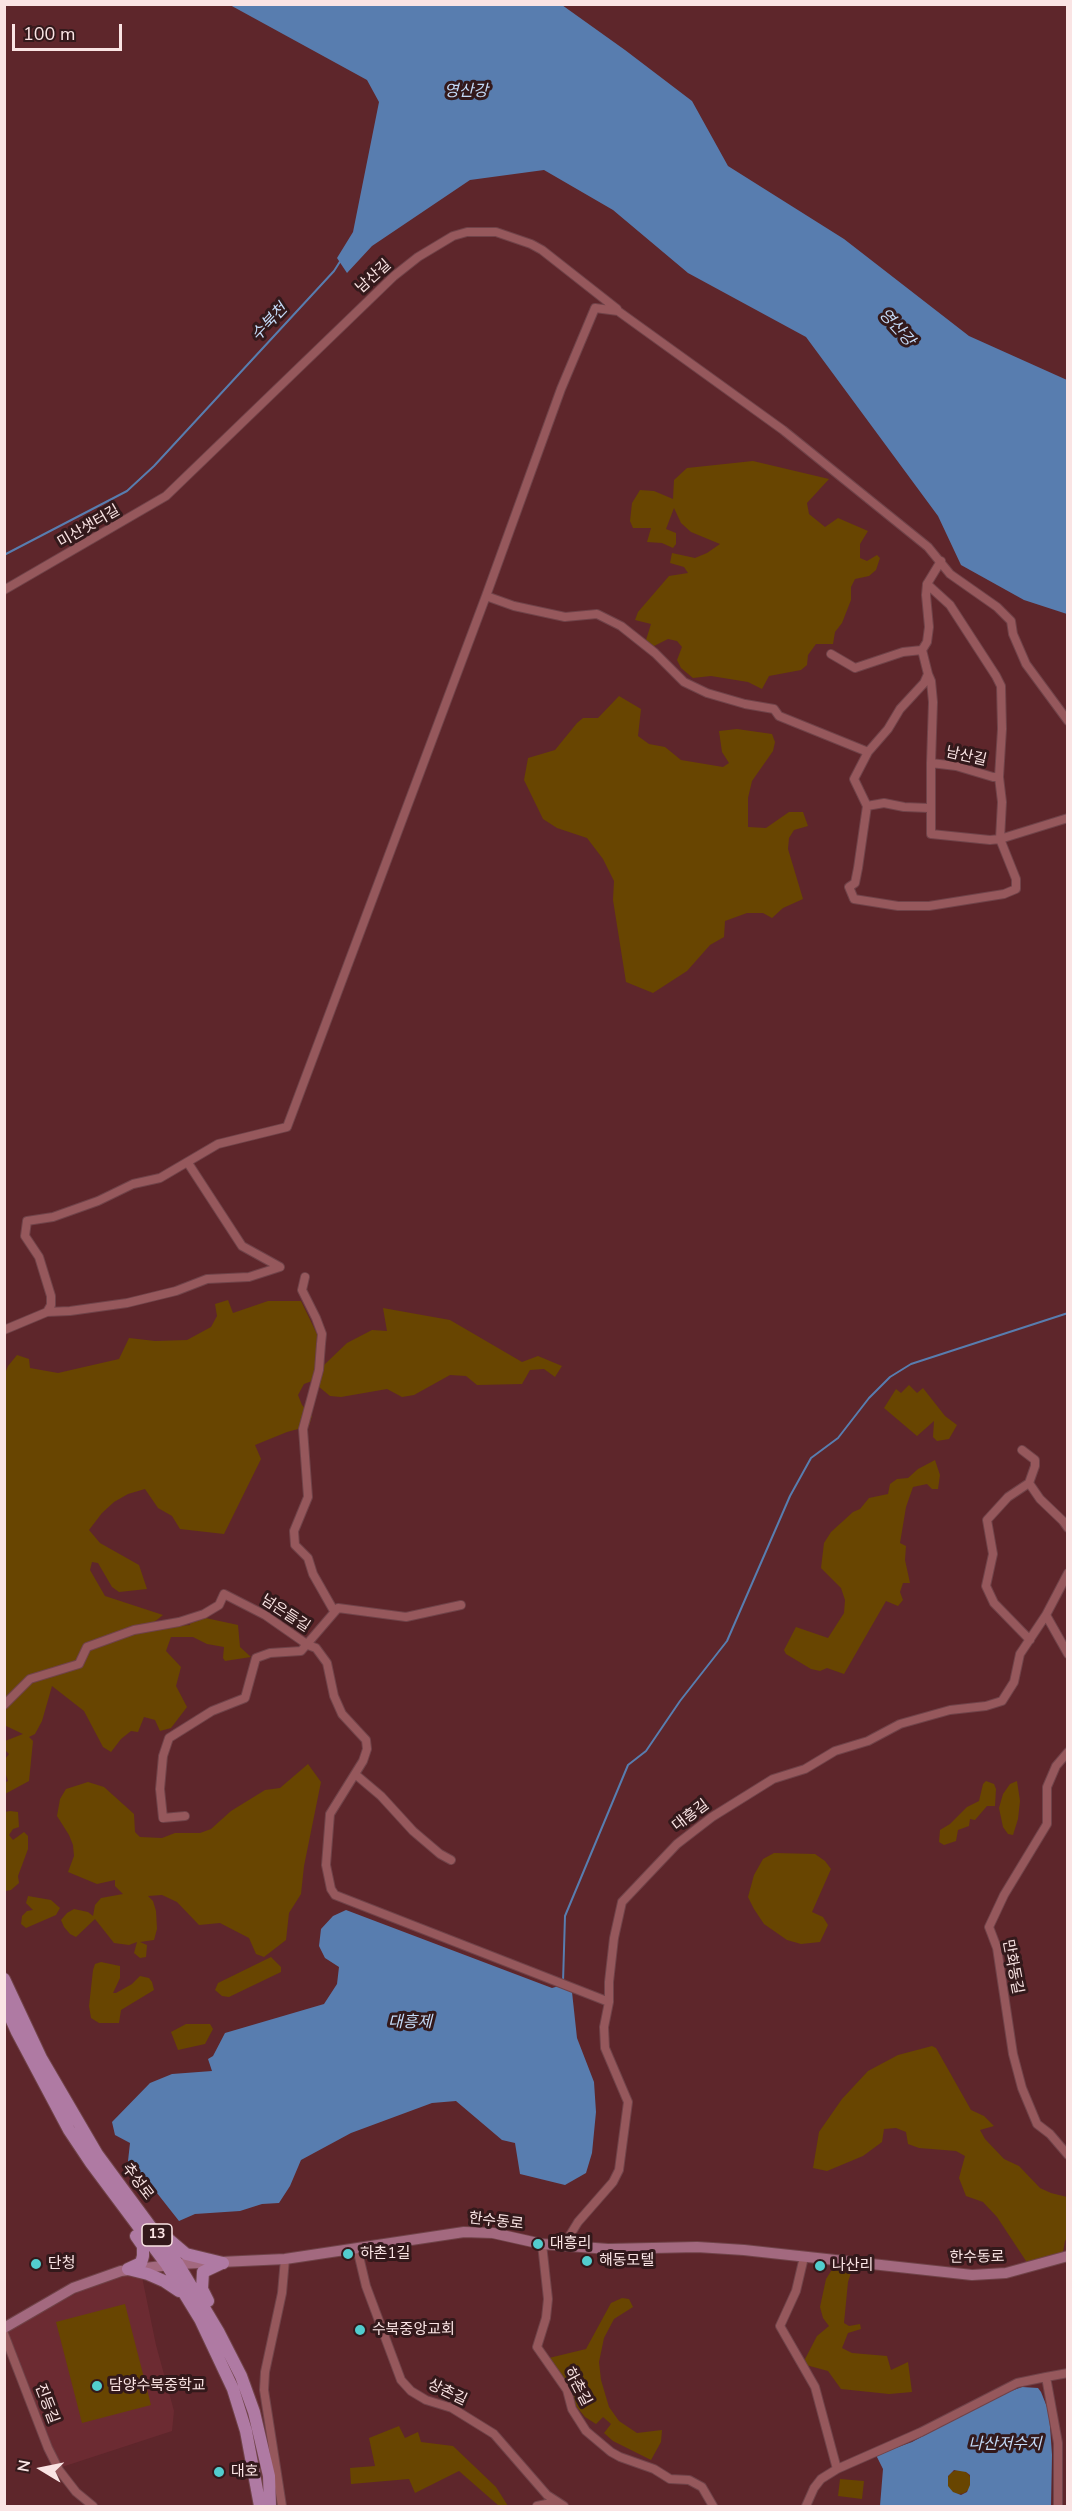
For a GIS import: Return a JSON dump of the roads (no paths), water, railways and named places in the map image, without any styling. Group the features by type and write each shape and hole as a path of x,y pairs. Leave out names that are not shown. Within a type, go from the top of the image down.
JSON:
{"main road":[{"name":"추성로","path":"4,1979 41,2058 92,2146 218,2331 241,2376 254,2412 269,2476 270,2506"},
{"name":"추성로","path":"4,2004 21,2041 69,2130 91,2163 172,2265 233,2389 246,2431 260,2506"},
{"path":"69,2130 108,2197 143,2246 141,2263 128,2269"},
{"path":"92,2146 171,2243 186,2254 223,2263"},
{"path":"223,2263 203,2272 202,2289 231,2345 241,2376"},
{"path":"128,2269 164,2281 174,2287 190,2303"}],"street":[{"name":"남산길","path":"183,480 394,276 418,256 453,236 466,232 496,232 542,250 618,311 783,430 928,548 950,574 997,607 1011,621 1013,634 1026,664 1068,721"},
{"name":"남산길","path":"486,596 561,389 595,308 618,311"},
{"name":"미산샛터길","path":"4,591 147,509 183,480"},
{"path":"931,763 933,702 931,681 922,650 927,642 929,627 927,584 941,561"},
{"name":"남산길","path":"927,584 950,604 1001,686 1002,729 999,777 956,766 931,763 929,808 931,834 1000,839 1068,818"},
{"path":"47,1312 51,1305 51,1296 39,1257 25,1236 27,1221 53,1217 133,1184 160,1178 218,1144 287,1127 486,596 514,606 565,617 597,614 621,626 655,653 684,682 706,693 774,709 779,716 867,752"},
{"path":"831,654 855,668 903,652 922,650"},
{"path":"928,674 924,682 900,709 888,729 867,752 854,779 867,806 855,883 849,887 851,895 857,900 898,906 928,906 1004,894 1016,889 1016,879 1000,839 1002,802 999,777"},
{"path":"867,806 884,803 929,808"},
{"path":"4,1330 47,1312 127,1303 176,1291 207,1279 249,1277 280,1267 242,1246 188,1163"},
{"path":"304,1276 302,1290 322,1334 319,1370 303,1429 308,1497 294,1531 295,1545 308,1558 313,1574 334,1611"},
{"path":"1022,1450 1035,1460 1035,1466 1029,1483 1008,1497 987,1520 993,1554 986,1586 994,1603 1030,1640"},
{"path":"1029,1483 1040,1499 1068,1528"},
{"name":"대흥길","path":"564,2245 578,2222 613,2182 620,2170 628,2102 605,2048 604,2027 609,2002 610,1971 622,1902 677,1844 712,1816 773,1779 805,1769 835,1751 868,1741 917,1718 1002,1701 1014,1682 1020,1654 1046,1615 1068,1573"},
{"name":"넘은들길","path":"4,1705 30,1678 79,1664 87,1647 134,1630 179,1622 204,1614 219,1605 224,1594 265,1615 308,1645 301,1651 270,1653 256,1658 245,1698 212,1711 169,1738 163,1756 161,1783 163,1818 185,1816"},
{"path":"461,1605 406,1617 338,1608 308,1645 316,1648 327,1663 334,1696 342,1714 366,1740 368,1749 330,1814 326,1866 331,1889 336,1895 609,2002"},
{"path":"1046,1615 1068,1654"},
{"name":"만화동길","path":"1068,1752 1056,1766 1047,1787 1047,1824 1004,1895 989,1927 997,1948 1013,2054 1022,2088 1036,2124 1050,2134 1068,2155"},
{"path":"355,1774 381,1796 413,1831 440,1854 451,1860"},
{"name":"한수동로","path":"4,2328 73,2288 90,2280 128,2269 285,2259 474,2231 542,2244 608,2249 718,2248 972,2275 1006,2273 1068,2256"},
{"name":"하촌길","path":"542,2244 548,2299 546,2318 537,2347 567,2390 572,2409 586,2431 611,2452 654,2469 670,2479 689,2480 702,2487 713,2506"},
{"name":"상촌길","path":"357,2248 366,2286 401,2380 411,2391 426,2400 452,2408 494,2434 547,2495 560,2504"},
{"path":"804,2257 796,2291 780,2326 814,2386 837,2469"},
{"path":"282,2506 264,2390 265,2372 282,2293 285,2259"},
{"name":"진등길","path":"4,2334 48,2448 59,2470 75,2492 93,2506"},
{"path":"806,2506 821,2479 837,2469 932,2427 1017,2383 1068,2373"},
{"path":"1046,2377 1058,2443 1058,2506"},
{"name":"상촌길","path":"537,2506 560,2504"}],"water":[{"name":"영산강","path":"230,5 562,5 625,50 692,101 728,166 844,239 969,336 1067,380 1067,614 1024,600 961,565 938,516 806,337 688,273 613,210 544,170 470,180 372,246 347,273 337,258 353,232 379,102 367,80"},
{"name":"대흥제","path":"346,1910 552,1988 559,1986 572,1992 577,2038 594,2082 596,2112 592,2153 586,2173 565,2185 520,2174 515,2143 502,2140 456,2101 432,2103 351,2133 301,2160 290,2186 279,2203 262,2204 240,2211 195,2214 179,2221 142,2174 128,2161 130,2143 115,2135 112,2122 150,2083 172,2074 212,2071 208,2059 213,2056 225,2033 324,2004 337,1984 339,1967 325,1958 319,1946 321,1929 333,1916"},
{"name":"나산저수지","path":"1022,2387 1038,2388 1041,2392 1049,2412 1052,2455 1051,2506 880,2506 883,2469 876,2455 912,2442 995,2397","holes":["954,2470 970,2475 967,2492 961,2495 953,2492 948,2486 948,2476"]}],"waterway":[{"name":"수북천","path":"4,555 127,491 154,466 334,271 341,260"},
{"path":"563,1982 565,1916 628,1765 646,1751 680,1701 727,1641 790,1496 811,1458 838,1438 869,1398 890,1377 911,1364 1068,1313"}],"place":[{"name":"대흥리","path":"538,2244"},
{"name":"하촌1길","path":"348,2254"},
{"name":"해동모텔","path":"587,2261"},
{"name":"단청","path":"36,2264"},
{"name":"나산리","path":"820,2266"},
{"name":"수북중앙교회","path":"360,2330"},
{"name":"담양수북중학교","path":"97,2386"},
{"name":"대호","path":"219,2472"}]}
